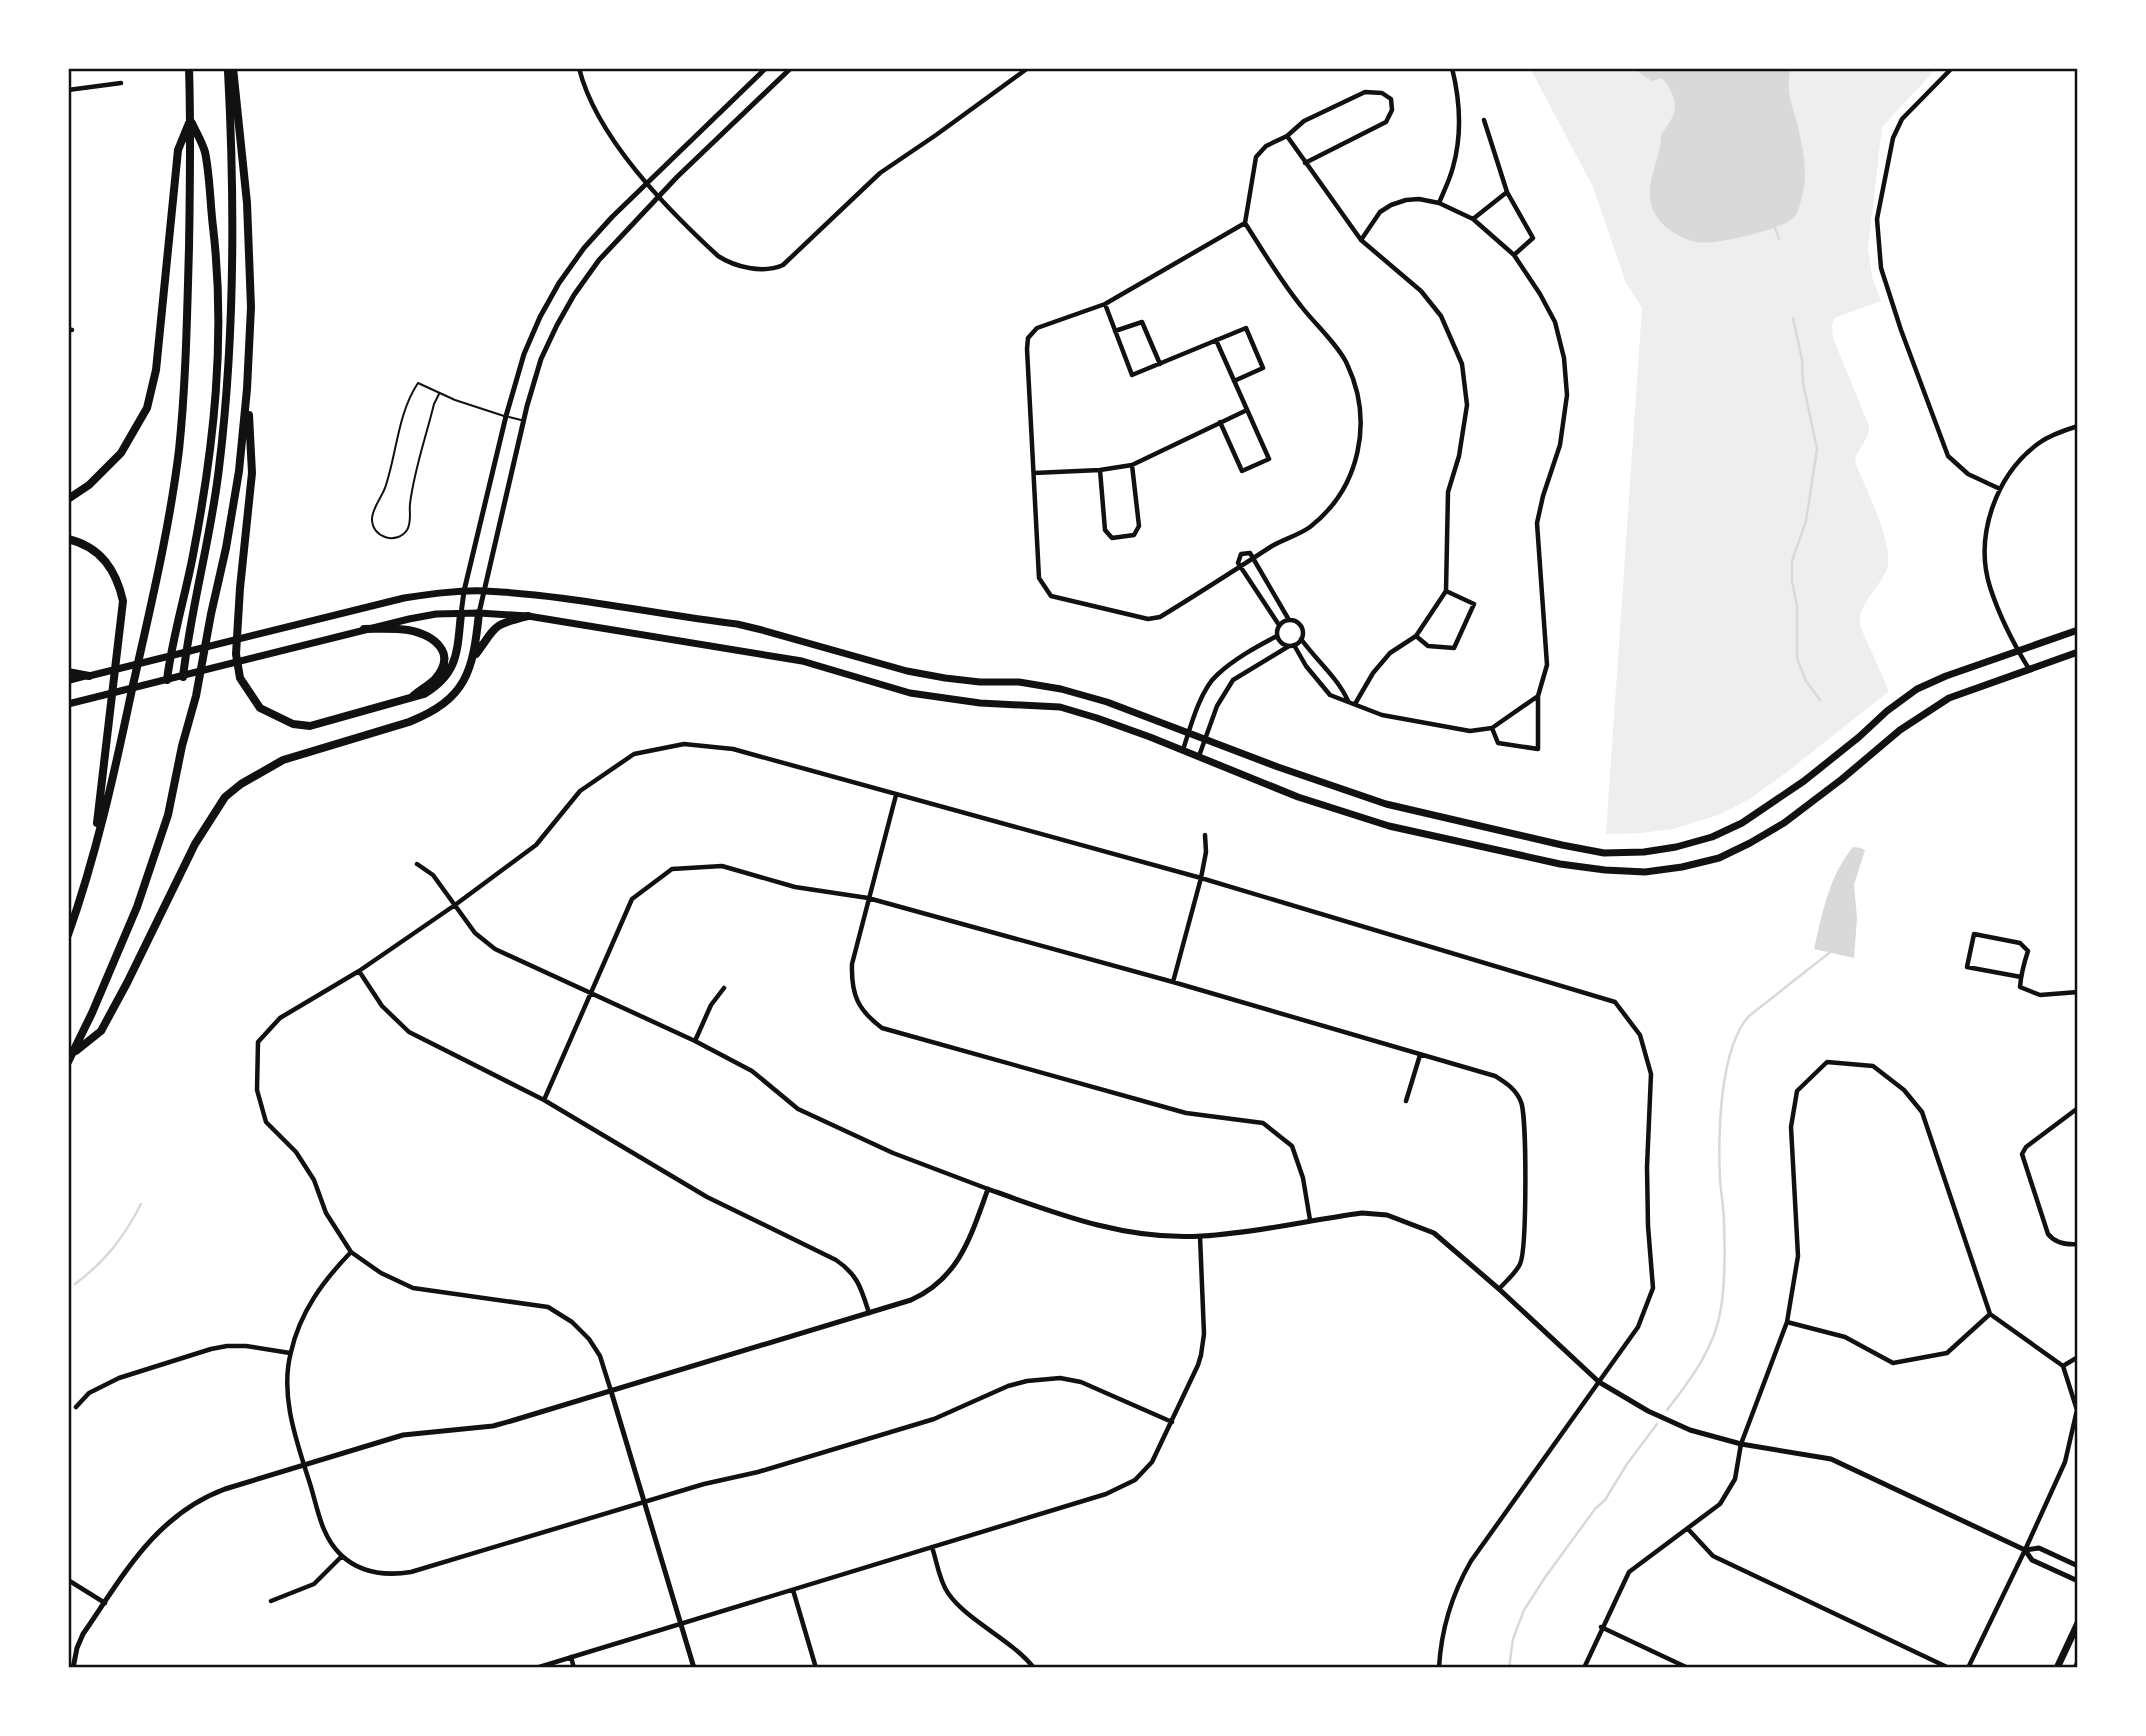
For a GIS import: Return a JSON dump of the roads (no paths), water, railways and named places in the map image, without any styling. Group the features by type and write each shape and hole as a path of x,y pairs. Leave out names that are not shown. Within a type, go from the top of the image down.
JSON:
{"highway":[{"path":"68,935 111,788 168,524 178,450 187,327 191,118 189,68"},
{"path":"70,1058 137,907 168,816 182,746 196,696 239,471 251,307 247,203 230,68"},
{"path":"183,677 205,558 225,412 233,185 230,68"},
{"path":"68,499 89,485 121,453 147,408 156,370 178,150 191,118"},
{"path":"167,680 208,472 220,306 204,151 191,118"},
{"path":"247,389 252,473 236,654 240,678 260,708 293,724 310,726 424,694 439,685 449,674 455,659 461,614"},
{"path":"68,539 90,548 108,562 120,586 123,601 94,852"},
{"path":"70,1058 101,1031 195,844 225,797 241,784 283,761 389,728 428,714 441,706 460,687 471,666 479,613"},
{"path":"474,656 500,623 528,616"},
{"path":"364,629 407,630 428,636 439,643 443,655 441,669 434,680 411,697"},
{"path":"68,672 89,676"}],"main road":[{"path":"68,681 404,598 483,591 540,595 737,624 920,674 980,682 1020,682 1061,689 1107,702 1278,767 1386,804 1604,853 1644,852 1712,837 1742,823 1804,781 1859,737 1886,710 1917,689 1945,676 2078,630"},
{"path":"70,704 364,629 436,614 528,616 802,661 910,693 980,703 1060,707 1199,756 1298,797 1389,826 1560,864 1645,873 1719,858 1750,843 1784,823 1922,714 1950,698 2078,652"},
{"path":"2057,1668 2078,1623"}],"street":[{"path":"579,68 583,86 599,120 647,183 710,249 726,261 760,270 783,265 880,173 1028,68"},
{"path":"461,614 506,416 524,354 540,317 583,248 766,68"},
{"path":"479,613 523,420 541,359 556,326 599,260 660,196 791,68"},
{"path":"1439,203 1453,166 1458,133 1458,93 1452,68"},
{"path":"1952,68 1902,119 1893,138 1877,219 1881,268 1948,456 1968,474 2000,489"},
{"path":"68,90 121,83"},
{"path":"1245,223 1105,304 1037,328 1028,338 1039,578 1051,596 1148,619 1160,617 1273,546 1308,528 1330,508 1348,480 1359,450 1362,415 1346,361 1283,283 1245,223 1256,157 1265,146 1287,135 1304,121 1364,92 1382,93 1391,99 1392,110 1387,122 1305,163"},
{"path":"1484,120 1507,192 1534,238 1514,255"},
{"path":"1287,135 1361,240 1422,290 1441,316 1462,364 1467,405 1459,456 1448,492 1446,591 1416,636 1390,653 1352,703"},
{"path":"1473,219 1507,192"},
{"path":"1361,240 1380,212 1391,205 1419,199 1439,203 1473,219 1514,255 1540,293 1555,322 1564,358 1567,395 1560,444 1538,523 1547,665 1538,696 1538,750 1498,743 1492,728"},
{"path":"1105,304 1132,375 1245,328 1263,368 1234,381"},
{"path":"1115,331 1142,322 1160,363"},
{"path":"1216,341 1269,459 1242,471 1220,422"},
{"path":"1034,473 1100,470 1132,465 1247,410"},
{"path":"2030,669 2018,650 1990,586 1986,561 1988,522 2000,489 2019,462 2038,443 2078,426"},
{"path":"1100,470 1105,530 1112,538 1134,535 1139,526 1132,465"},
{"path":"1289,620 1250,553 1241,554 1238,563 1279,625 1277,636 1282,643 1291,645 1330,695 1382,715 1470,731 1492,728 1538,696"},
{"path":"1416,636 1428,646 1454,648 1474,604 1446,591"},
{"path":"1262,599 1273,592"},
{"path":"1279,625 1289,620 1301,626 1301,639 1342,687 1352,703"},
{"path":"1183,750 1204,693 1215,676 1252,649 1277,636"},
{"path":"1199,756 1217,706 1233,680 1301,639"},
{"path":"694,1668 600,1356 589,1339 572,1322 548,1307 413,1288 381,1273 351,1252 326,1213 314,1180 302,1161 266,1122 257,1090 258,1042 280,1017 359,971 536,845 580,791 634,754 684,744 733,749 1201,878 1615,1002 1640,1034 1651,1074 1648,1214 1653,1288 1638,1327 1462,1578 1443,1631 1439,1668"},
{"path":"897,795 852,964 856,1000 868,1018 882,1028 1186,1113 1263,1124 1292,1146 1303,1178 1310,1220"},
{"path":"1173,982 1201,878 1206,852 1205,835"},
{"path":"417,864 433,875 475,933 495,949 695,1041 752,1071 798,1109 893,1153 1065,1217 1146,1234 1200,1236 1362,1213 1387,1214 1434,1233 1599,1382 1648,1411 1690,1430 1741,1444 1831,1459 2025,1550 2032,1560 2078,1581"},
{"path":"544,1100 632,899 672,869 722,866 795,887 868,898 1173,982 1495,1076 1512,1087 1522,1103 1524,1123 1525,1242 1520,1264 1499,1289"},
{"path":"2021,977 1967,967 1973,934 2020,943 2028,951 2020,986 2040,995 2078,992"},
{"path":"359,971 382,1006 409,1032 544,1100 707,1197 847,1267 857,1279 869,1313"},
{"path":"695,1041 711,1005 724,988"},
{"path":"1406,1101 1420,1055"},
{"path":"1584,1668 1629,1572 1720,1504 1735,1479 1741,1444 1787,1322 1798,1256 1791,1127 1797,1091 1827,1062 1873,1066 1904,1090 1922,1112 1990,1314 2063,1366 2077,1410 2065,1462 1968,1668"},
{"path":"2078,1108 2026,1147 2022,1154 2048,1234 2056,1241 2078,1244"},
{"path":"73,1668 83,1634 151,1539 183,1510 218,1491 403,1436 502,1424 920,1296 942,1280 956,1265 967,1245 988,1189"},
{"path":"536,1668 1120,1488 1135,1480 1147,1468 1198,1365 1203,1344 1200,1236"},
{"path":"351,1252 315,1296 300,1324 290,1353 288,1388 291,1420 325,1533 342,1556 373,1572 411,1572 704,1484 758,1472 934,1419 1008,1386 1027,1381 1060,1378 1081,1382 1172,1422"},
{"path":"1787,1322 1845,1337 1893,1363 1947,1353 1990,1314"},
{"path":"76,1407 89,1393 119,1378 211,1349 246,1346 290,1353"},
{"path":"2063,1366 2078,1357"},
{"path":"1688,1529 1713,1556 1949,1668"},
{"path":"932,1547 944,1585 954,1600 1013,1646 1034,1668"},
{"path":"2025,1550 2039,1548 2078,1566"},
{"path":"271,1601 314,1584 342,1556"},
{"path":"68,1580 105,1602"},
{"path":"793,1590 816,1668"},
{"path":"1601,1627 1688,1668"},
{"path":"571,1657 574,1668"}],"lane":[{"path":"439,394 434,404 410,501 407,531 399,537 380,535 373,527 372,517 386,486 408,400 418,383 439,394 523,420"}],"waterway":[{"path":"1774,225 1779,239"},
{"path":"1793,318 1817,449 1806,521 1792,561 1792,581 1797,606 1797,658 1806,681 1820,700"},
{"path":"1667,1410 1708,1350 1721,1308 1725,1243 1719,1141 1722,1094 1732,1050 1739,1031 1749,1016 1830,950"},
{"path":"75,1284 96,1267 113,1248 141,1204"},
{"path":"1509,1668 1513,1639 1524,1610 1657,1424"}]}
